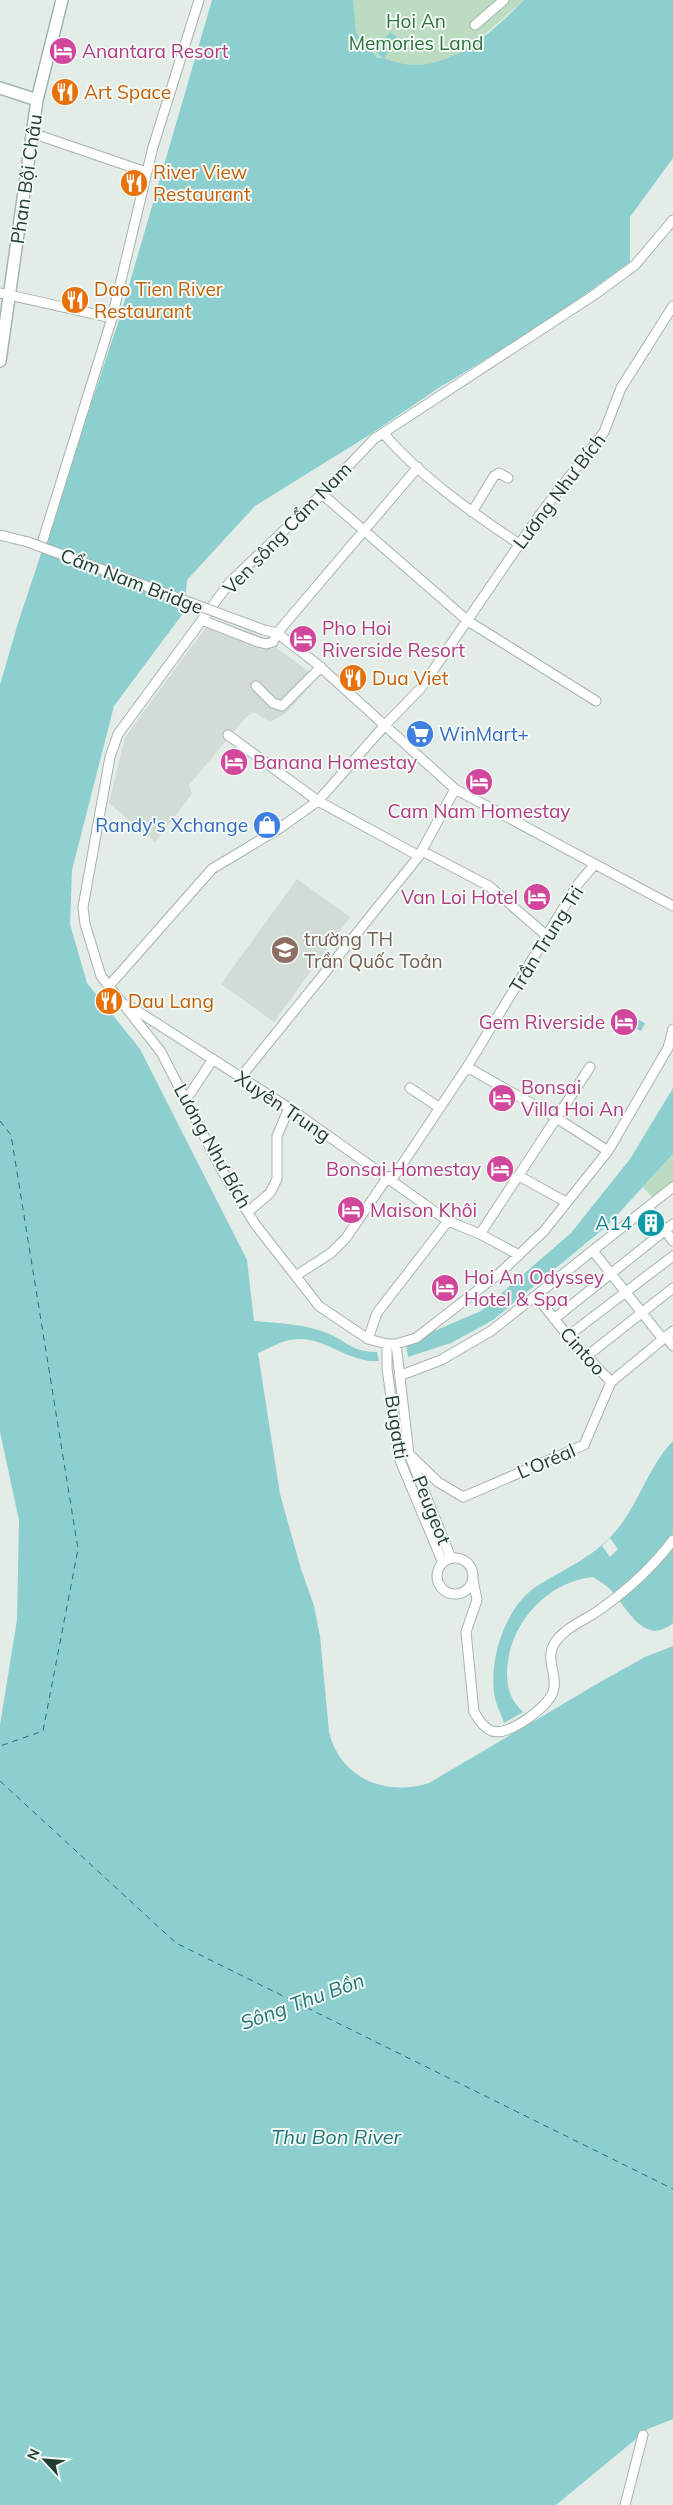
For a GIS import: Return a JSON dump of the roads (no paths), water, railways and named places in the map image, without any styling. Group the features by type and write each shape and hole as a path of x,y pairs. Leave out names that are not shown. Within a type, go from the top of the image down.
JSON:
{"street":[{"name":"Phan Bội Châu","path":"0,361 5,294 36,100 62,0"},
{"path":"43,540 112,318 146,172 199,0"},
{"path":"475,25 504,0"},
{"path":"0,88 36,100"},
{"path":"32,133 146,172"},
{"name":"Ven sông Cẩm Nam","path":"108,987 101,976 83,907 113,745 118,734 202,620 245,566 322,494 374,439 594,295 635,265 673,220"},
{"path":"5,294 112,318"},
{"name":"Lương Như Bích","path":"392,1344 368,1339 320,1306 304,1290 297,1275 255,1224 249,1211 222,1169 161,1052 124,1002 108,987 212,869 280,828 318,801 386,724 421,688 468,621 490,584 604,432 621,388 673,306"},
{"path":"383,433 418,467 472,512 519,544"},
{"path":"202,620 266,644 273,642 277,633 418,467"},
{"path":"472,512 494,476 500,473 508,478"},
{"path":"322,494 468,621 596,701"},
{"name":"Cẩm Nam Bridge","path":"0,535 28,542 264,630 277,633"},
{"path":"277,633 321,667 455,788 673,906"},
{"path":"256,686 273,703 282,706 321,667"},
{"path":"228,735 318,801 421,854 490,886 547,936"},
{"path":"240,1078 421,854 455,788"},
{"name":"Trần Trung Tri","path":"297,1275 331,1253 346,1238 387,1178 396,1175 467,1067 578,884 595,864"},
{"name":"Xuyên Trung","path":"124,1002 289,1108 448,1221 480,1234 519,1256"},
{"path":"392,1344 416,1338 500,1273 544,1231 608,1151 668,1048 673,1029"},
{"path":"186,1100 214,1059"},
{"path":"480,1234 590,1066"},
{"path":"467,1067 555,1117 608,1151"},
{"path":"410,1088 440,1108"},
{"path":"249,1211 270,1193 277,1179 277,1136 289,1108"},
{"path":"519,1176 566,1202"},
{"path":"399,1376 441,1360 491,1331 673,1187"},
{"path":"648,1207 673,1241"},
{"path":"368,1339 377,1313 448,1221"},
{"path":"554,1319 673,1224"},
{"path":"593,1251 643,1312 667,1335 673,1346"},
{"path":"568,1336 673,1256"},
{"path":"587,1356 673,1288"},
{"name":"Cintoo","path":"536,1296 568,1336 611,1382"},
{"name":"L’Oréal","path":"409,1454 438,1482 463,1497 584,1445 611,1382 667,1335"},
{"name":"Peugeot","path":"392,1344 399,1376 409,1454 447,1561"},
{"name":"Bugatti","path":"392,1344 387,1368 399,1458 447,1561"},
{"path":"473,1580 471,1585 461,1593 450,1593 440,1586 438,1574 447,1561 457,1558 468,1563 473,1574 477,1600 466,1632 474,1712 491,1731 500,1732 520,1723 535,1713 553,1694 555,1680 550,1656 556,1641 574,1626 637,1583 656,1563 673,1540"},
{"path":"625,2505 643,2435"}],"water":[{"name":"Thu Bon River","path":"212,0 353,0 356,33 378,58 383,58 375,51 390,32 399,39 384,58 404,64 424,65 443,60 461,52 478,41 495,28 524,0 673,0 673,158 630,217 630,262 542,325 437,389 371,434 255,506 187,580 184,612 114,706 72,870 70,924 87,983 140,1049 247,1260 254,1321 291,1324 309,1328 334,1336 360,1350 377,1352 379,1361 367,1360 356,1358 324,1344 302,1339 286,1341 258,1353 280,1494 301,1569 314,1606 320,1636 329,1732 335,1748 343,1761 354,1772 367,1780 381,1785 413,1787 429,1783 602,1681 645,1657 673,1646 673,2419 648,2429 556,2505 0,2505 0,1725 17,1620 19,1520 0,1432 0,685 18,623 119,320"},
{"path":"619,1010 645,1023 641,1031 615,1018"},
{"path":"673,1088 673,1154 608,1225 493,1320 451,1343 408,1357 406,1343 481,1311 571,1233 630,1159"},
{"path":"673,1441 673,1623 662,1629 653,1630 644,1627 636,1621 609,1588 593,1577 560,1587 533,1608 515,1637 509,1654 508,1683 512,1698 523,1712 504,1723 496,1702 494,1672 500,1638 515,1608 537,1586 587,1556 614,1533 630,1511 656,1463"}],"place":[{"name":"Anantara Resort","path":"63,51"},
{"name":"Art Space","path":"65,92"},
{"name":"River View Restaurant","path":"134,183"},
{"name":"Dao Tien River Restaurant","path":"75,300"},
{"name":"Pho Hoi Riverside Resort","path":"303,639"},
{"name":"Dua Viet","path":"353,678"},
{"name":"WinMart+","path":"420,734"},
{"name":"Banana Homestay","path":"234,762"},
{"name":"Cam Nam Homestay","path":"479,782"},
{"name":"Randy's Xchange","path":"267,825"},
{"name":"Van Loi Hotel","path":"537,897"},
{"name":"trường TH Trần Quốc Toản","path":"285,950"},
{"name":"Dau Lang","path":"109,1001"},
{"name":"Gem Riverside","path":"624,1022"},
{"name":"Bonsai Villa Hoi An","path":"502,1098"},
{"name":"Bonsai Homestay","path":"500,1169"},
{"name":"Maison Khôi","path":"351,1210"},
{"name":"A14","path":"651,1223"},
{"name":"Hoi An Odyssey Hotel & Spa","path":"445,1288"}],"park label":[{"name":"Hoi An Memories Land","path":"416,32"}],"water label":[{"name":"Sông Thu Bồn","path":"302,2001"}]}
